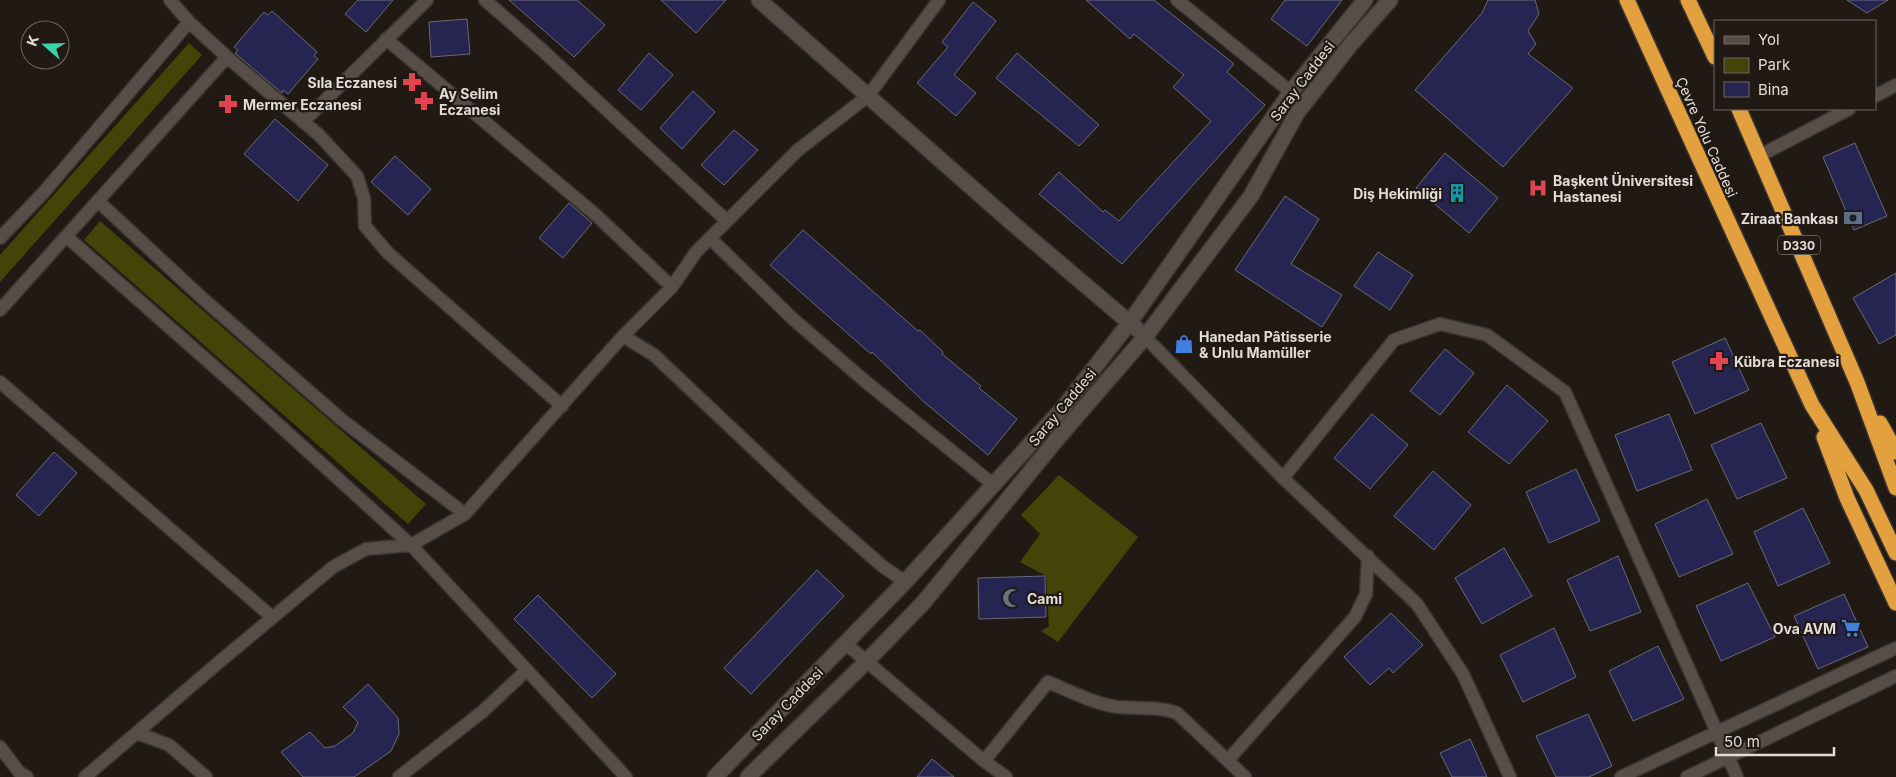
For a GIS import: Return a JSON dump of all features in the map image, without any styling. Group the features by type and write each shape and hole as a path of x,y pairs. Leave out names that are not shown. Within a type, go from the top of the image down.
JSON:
{"highway":[{"name":"Çevre Yolu Caddesi","path":"1627,0 1812,405 1866,490 1896,553"},
{"path":"1688,0 1714,55"},
{"name":"D330","path":"1739,110 1761,155 1857,382 1896,452"},
{"path":"1857,382 1896,488"},
{"path":"1812,405 1847,498 1896,603"}],"street":[{"path":"170,0 189,22 227,57 319,135 357,176 364,198 365,226 388,253 562,406"},
{"path":"303,122 426,0"},
{"path":"485,0 727,221"},
{"path":"759,0 1011,222 1130,322 1283,478 1417,604 1462,674 1510,777"},
{"path":"85,777 333,567 366,549 411,545 465,514 623,336 672,287 696,252 798,150 868,96 939,0"},
{"path":"1177,0 1291,92"},
{"name":"Saray Caddesi","path":"715,777 846,644 994,485 1062,408 1130,322 1291,92 1365,0"},
{"name":"Saray Caddesi","path":"748,777 866,662 924,602 1057,439 1144,337 1251,196 1297,114 1351,44 1390,0"},
{"path":"2,229 44,192 189,22"},
{"path":"386,39 596,215 672,287"},
{"path":"0,310 99,202 227,57"},
{"path":"1876,95 1896,85"},
{"path":"1761,155 1847,110"},
{"path":"99,202 201,296 342,420 465,514"},
{"path":"67,237 235,385 411,545 626,777"},
{"path":"710,238 793,319 866,382 994,485"},
{"path":"1283,478 1394,340 1440,324 1487,335 1565,392 1738,777"},
{"path":"623,336 654,355 814,506 881,565 904,582"},
{"path":"0,382 272,617"},
{"path":"1228,760 1354,617 1366,594 1368,556"},
{"path":"846,644 984,761 1006,777"},
{"path":"1621,777 1896,648"},
{"path":"399,777 482,712 527,670"},
{"path":"1687,777 1896,676"},
{"path":"984,761 1048,682 1086,698 1117,707 1166,709 1177,713 1245,777"},
{"path":"137,733 169,745 206,777"},
{"path":"0,747 18,772 27,777"}],"green space":[{"path":"189,43 202,55 0,282 0,255"},
{"path":"100,221 426,504 408,524 84,240"},
{"path":"1059,475 1138,537 1058,642 1041,631 1049,626 1046,576 1020,562 1040,534 1021,515"}],"building":[{"path":"358,0 393,0 366,32 345,14"},
{"path":"509,0 577,0 605,25 574,57"},
{"path":"661,0 726,0 696,33"},
{"path":"1086,0 1154,0 1234,64 1227,72 1265,105 1122,264 1039,194 1059,172 1103,212 1105,210 1119,221 1211,121 1173,87 1184,75 1134,34 1130,39"},
{"path":"1285,0 1342,0 1307,46 1271,19"},
{"path":"1488,0 1535,0 1539,14 1528,31 1536,44 1528,54 1573,88 1503,167 1415,90 1482,13"},
{"path":"1847,0 1888,0 1867,13"},
{"path":"973,2 996,21 954,75 976,93 956,116 917,83 948,47 942,42"},
{"path":"272,11 317,52 314,56 318,59 288,94 283,90 282,93 235,53 238,50 234,47 264,12 268,15"},
{"path":"467,19 470,54 431,57 429,22"},
{"path":"649,53 673,75 641,110 618,90"},
{"path":"1017,53 1099,125 1079,146 996,78"},
{"path":"693,91 715,112 682,149 660,128"},
{"path":"275,119 328,165 298,201 244,154"},
{"path":"734,130 758,150 724,185 701,165"},
{"path":"1855,143 1887,216 1854,230 1823,157"},
{"name":"Diş Hekimliği","path":"1445,153 1498,198 1469,233 1416,188"},
{"path":"395,156 431,189 408,215 371,182"},
{"path":"1285,196 1319,219 1291,264 1342,295 1322,327 1235,270"},
{"path":"569,203 592,223 563,258 539,238"},
{"path":"803,230 918,331 920,330 943,352 942,354 981,386 979,388 1017,419 988,455 924,402 872,352 871,354 770,265"},
{"path":"1378,252 1413,275 1390,310 1354,286"},
{"path":"1896,273 1896,335 1879,344 1853,298"},
{"path":"1725,338 1749,390 1695,414 1672,362"},
{"path":"1445,349 1474,373 1440,415 1410,391"},
{"path":"1507,385 1548,421 1509,464 1468,432"},
{"path":"1372,414 1408,445 1370,489 1334,458"},
{"path":"1669,414 1692,470 1637,491 1615,435"},
{"path":"1761,423 1787,478 1737,499 1711,445"},
{"path":"54,452 77,473 39,516 16,495"},
{"path":"1576,469 1600,521 1549,543 1526,492"},
{"path":"1433,471 1471,505 1434,550 1394,516"},
{"path":"1707,499 1733,554 1679,577 1655,524"},
{"path":"1803,508 1830,563 1778,586 1754,532"},
{"path":"1504,548 1532,596 1482,624 1455,578"},
{"path":"1618,556 1641,612 1590,631 1567,580"},
{"path":"817,570 844,596 751,694 724,668"},
{"name":"Cami","path":"1045,576 1046,617 979,619 978,578"},
{"path":"1748,583 1775,637 1721,661 1696,606"},
{"path":"1844,594 1868,647 1818,669 1794,616"},
{"path":"538,595 616,674 592,698 514,619"},
{"path":"1391,613 1423,645 1393,673 1389,668 1370,685 1344,657"},
{"path":"1554,628 1576,677 1523,702 1500,655"},
{"path":"1658,646 1684,699 1633,721 1609,671"},
{"path":"368,684 398,718 399,734 391,751 354,777 303,777 281,752 310,732 325,748 335,746 353,733 358,722 343,707"},
{"path":"1588,714 1612,766 1589,777 1556,777 1536,736"},
{"path":"1470,739 1487,777 1452,777 1440,753"},
{"path":"932,759 954,777 917,777"}],"place":[{"name":"Sıla Eczanesi","path":"412,82"},
{"name":"Ay Selim Eczanesi","path":"424,101"},
{"name":"Mermer Eczanesi","path":"228,104"},
{"name":"Başkent Üniversitesi Hastanesi","path":"1538,188"},
{"name":"Diş Hekimliği","path":"1457,193"},
{"name":"Ziraat Bankası","path":"1853,218"},
{"name":"Hanedan Pâtisserie & Unlu Mamüller","path":"1184,344"},
{"name":"Kübra Eczanesi","path":"1719,361"},
{"name":"Cami","path":"1012,598"},
{"name":"Ova AVM","path":"1851,628"}]}
